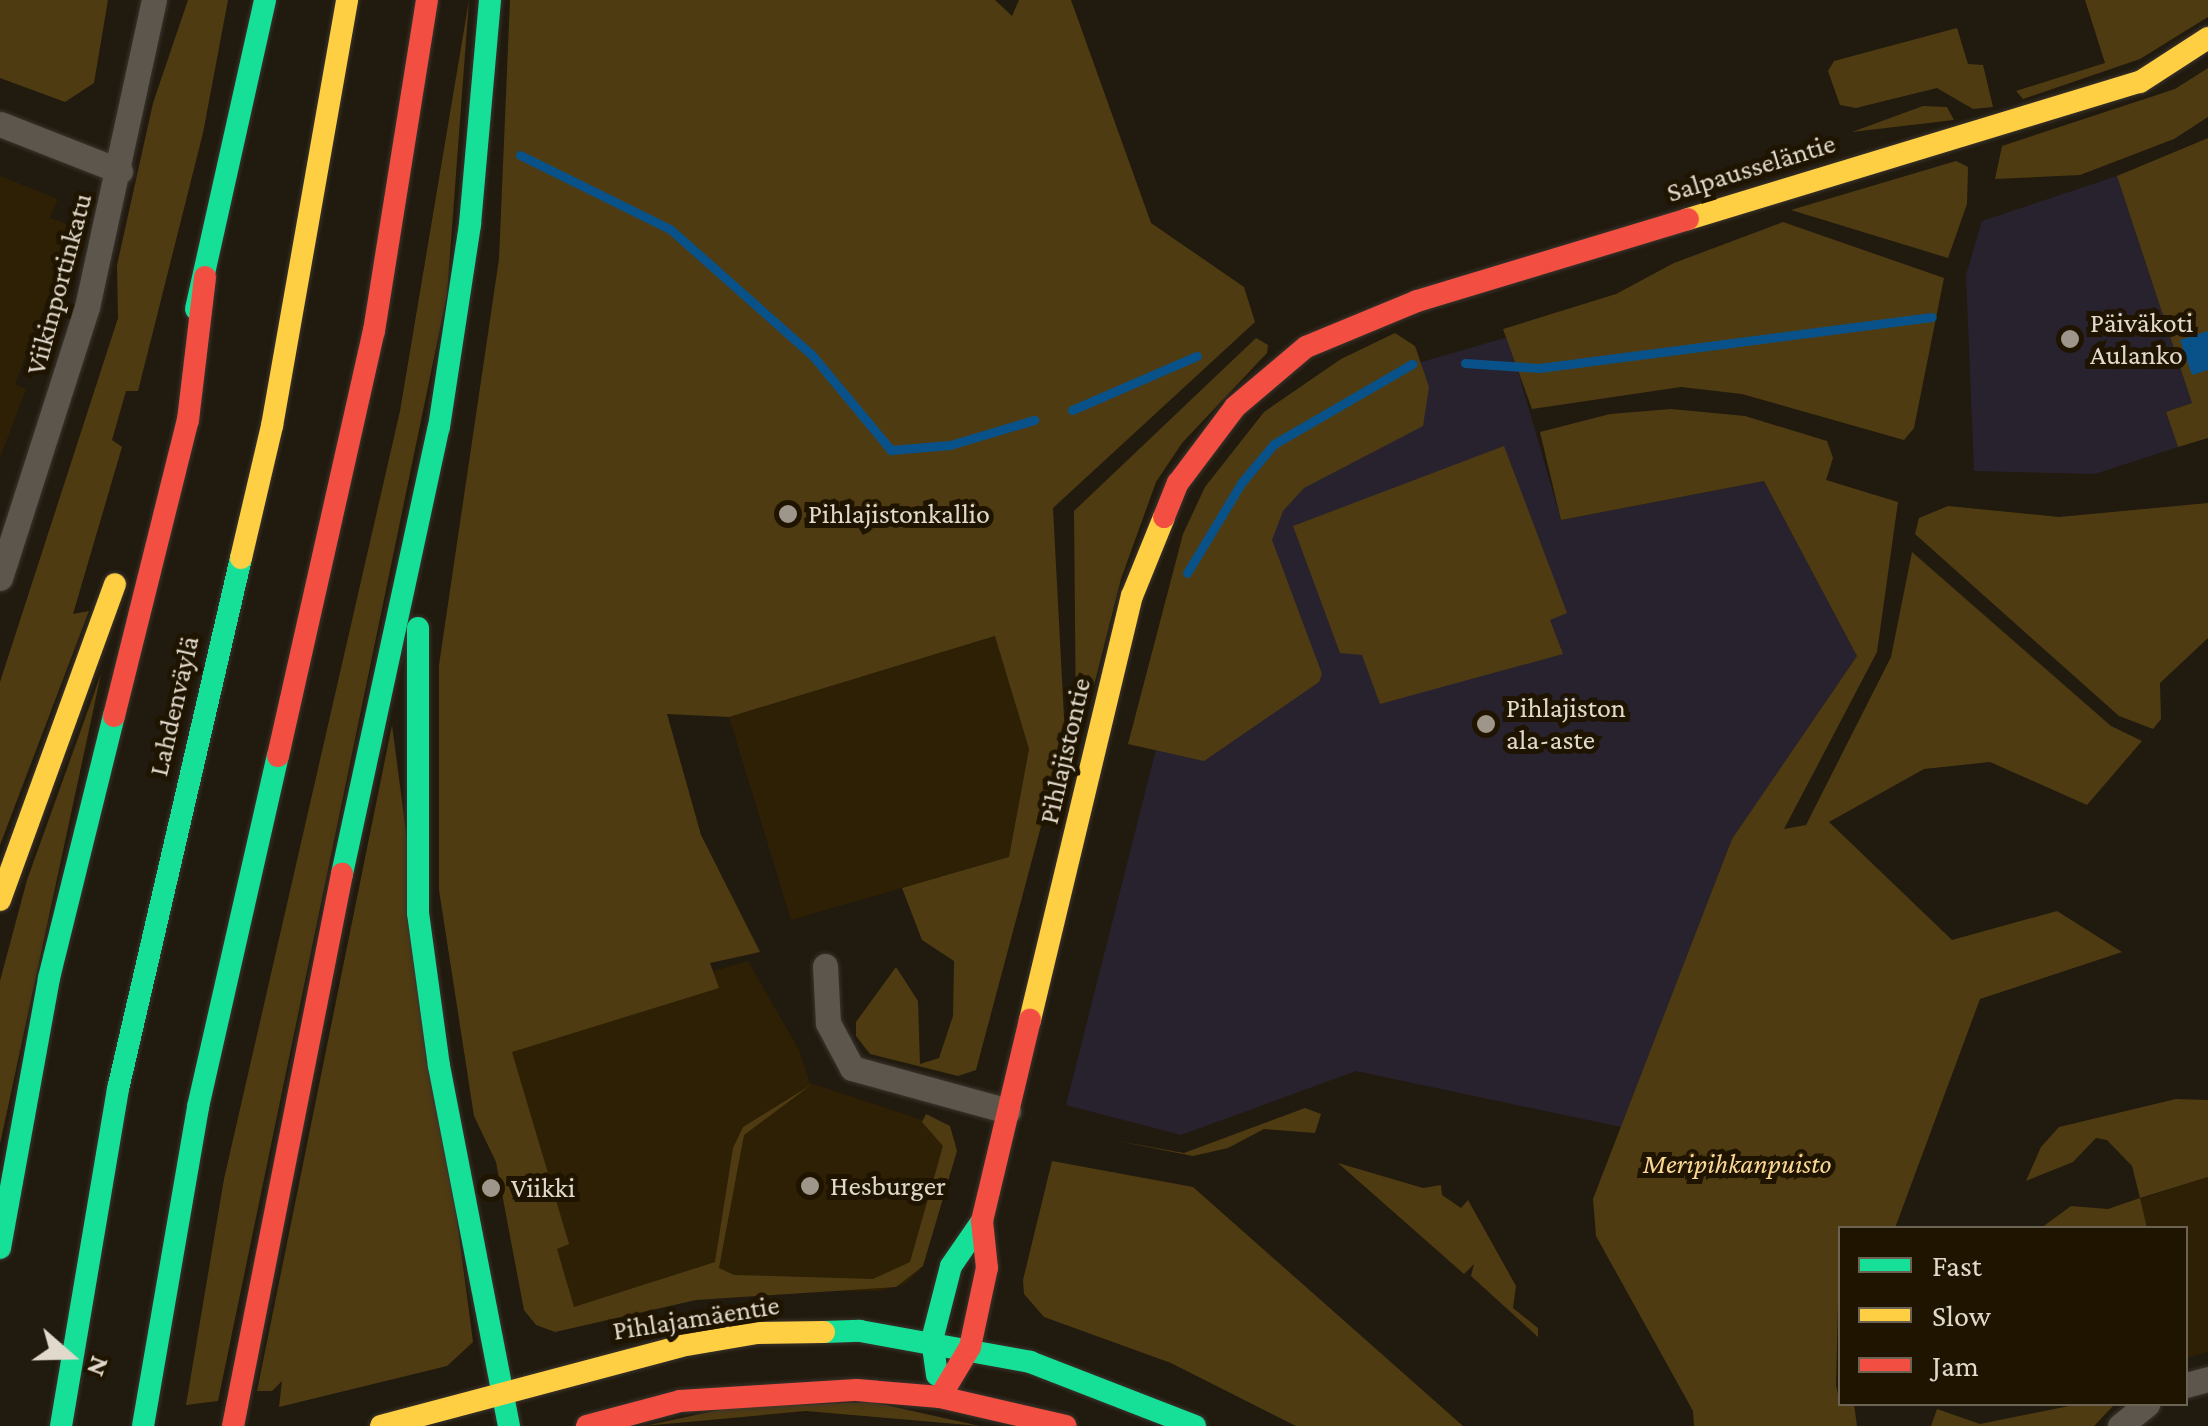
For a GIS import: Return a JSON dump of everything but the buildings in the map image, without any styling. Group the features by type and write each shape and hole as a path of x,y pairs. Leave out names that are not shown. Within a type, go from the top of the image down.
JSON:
{"main road":[{"path":"0,1248 49,978 188,420 206,278 265,0"},
{"name":"Lahdenväylä","path":"61,1426 118,1089 272,426 347,0"},
{"path":"144,1415 206,1070 374,331 427,0"},
{"path":"490,0 470,224 439,427 418,632 418,913 439,1066 509,1426"},
{"name":"Salpausseläntie","path":"1306,347 1416,300 2140,82 2208,38"},
{"path":"155,447 206,278"},
{"name":"Pihlajistontie","path":"940,1398 970,1347 987,1268 982,1221 1132,596 1156,528 1178,483 1235,407 1306,347"},
{"path":"233,1426 239,1379 439,427"},
{"path":"0,900 122,560"},
{"name":"Pihlajistontie","path":"940,1398 932,1340 951,1266 982,1221"},
{"name":"Pihlajamäentie","path":"381,1426 504,1391 756,1333 860,1331 970,1347 1075,1377 1195,1426"},
{"path":"587,1426 680,1401 762,1390 940,1398 1066,1426"}],"street":[{"name":"Viikinportinkatu","path":"0,578 72,361 120,171 154,0"},
{"path":"0,124 120,171"},
{"path":"825,966 828,1023 852,1068 1008,1111"},
{"path":"2120,1426 2145,1406"}],"shaded area":[{"path":"0,176 58,199 50,218 75,227 15,384 26,389 0,458"},
{"name":"Päiväkoti Aulanko","path":"2117,176 2192,403 2166,412 2178,447 2095,474 1974,471 1966,275 1982,221"},
{"name":"Pihlajiston ala-aste","path":"1508,337 1561,520 1764,481 1857,656 1732,839 1621,1127 1356,1071 1181,1135 1066,1105 1194,599 1418,363"},
{"path":"996,636 1029,749 1009,857 791,920 729,717"},
{"path":"748,961 799,1050 810,1083 947,1128 920,1270 905,1284 879,1291 709,1291 552,1318 497,1035"},
{"path":"2208,1177 2208,1352 2188,1357 2188,1226 2147,1226 2140,1199"}],"green space":[{"path":"0,0 108,0 94,83 65,102 0,78"},
{"path":"188,0 228,0 203,133 138,391 126,391 112,440 122,447 73,614 89,611 0,845 0,682 118,318 117,265 153,103"},
{"path":"469,0 447,295 218,1401 186,1405 224,1179 400,411"},
{"path":"510,0 995,0 1012,16 1019,0 1071,0 1151,223 1244,287 1255,322 1053,508 1065,736 976,1070 958,1076 870,1054 856,1036 856,1022 896,967 918,1001 920,1064 939,1058 953,1016 954,961 922,940 902,888 1009,857 1029,749 995,636 729,717 667,714 701,835 760,952 710,963 719,988 512,1052 569,1244 557,1249 574,1307 715,1262 733,1148 743,1127 811,1085 744,1135 719,1268 734,1275 873,1279 910,1262 943,1146 922,1122 926,1114 950,1126 957,1151 923,1266 896,1287 696,1300 555,1332 536,1325 524,1310 496,1162 474,1116 439,890 439,665 499,259"},
{"path":"2085,0 2208,0 2208,17 2140,59 2023,99 2016,91 2105,63"},
{"path":"1957,28 1968,64 1983,65 1993,107 1973,109 1937,88 1856,108 1840,105 1828,71 1834,61"},
{"path":"2208,68 2208,117 2174,139 2080,175 1995,179 2002,146 2175,89"},
{"path":"1923,106 1947,107 1954,120 1852,132"},
{"path":"2208,138 2208,438 2178,447 2166,412 2192,403 2117,176"},
{"path":"1956,161 1968,167 1967,204 1948,258 1791,210"},
{"path":"1783,222 1944,278 1914,428 1904,440 1742,394 1681,387 1532,409 1503,329 1616,294 1674,263"},
{"path":"1395,333 1415,346 1429,387 1423,426 1304,488 1283,511 1272,540 1322,674 1319,682 1204,761 1128,744 1183,534 1205,487 1264,412 1341,359"},
{"path":"1256,338 1268,345 1267,353 1182,443 1156,482 1121,579 1084,725 1076,725 1074,511"},
{"name":"Meripihkanpuisto","path":"1671,409 1745,416 1827,441 1833,458 1826,480 1898,502 1877,652 1784,829 1806,825 1891,657 1912,552 2111,726 2142,741 2087,805 1990,762 1924,769 1829,822 1952,940 2057,911 2122,952 1980,999 1896,1226 1838,1226 1836,1385 1838,1406 1854,1406 1857,1426 1694,1426 1693,1411 1596,1236 1593,1199 1732,839 1857,656 1764,481 1561,520 1540,432 1610,414"},
{"path":"1504,446 1567,613 1550,620 1563,654 1380,704 1362,655 1340,653 1293,526"},
{"path":"2208,503 2208,638 2160,683 2161,719 2153,729 2119,716 1915,534 1919,518 1948,506 2059,517"},
{"path":"101,674 0,1144 0,981 27,880"},
{"path":"392,725 473,1342 447,1366 279,1407 282,1381 272,1391 257,1391"},
{"path":"2176,1099 2208,1100 2208,1177 2140,1198 2132,1166 2107,1140 2096,1138 2073,1162 2026,1181 2041,1147 2059,1127"},
{"path":"1305,1108 1321,1114 1315,1133 1264,1129 1228,1148 1193,1156 1112,1140 1184,1153"},
{"path":"1052,1161 1193,1187 1463,1426 1296,1426 1171,1363 1044,1317 1024,1294 1023,1280"},
{"path":"1338,1163 1423,1188 1441,1185 1442,1195 1461,1208 1468,1200 1516,1286 1513,1308 1538,1328 1538,1337 1471,1276 1474,1264 1464,1274"},
{"path":"2140,1198 2147,1226 2044,1226 2071,1206 2108,1209"},
{"path":"872,1402 980,1426 806,1411 644,1426 733,1407"},
{"path":"2069,1406 2113,1406 2094,1426 1931,1426 1937,1409 1980,1424"}],"water":[{"path":"2208,331 2208,370 2192,375 2180,340"}],"waterway":[{"path":"520,155 670,229 812,355 891,450 950,445 1034,420"},
{"path":"1465,363 1539,368 1932,317"},
{"path":"1072,410 1197,356"},
{"path":"1187,573 1242,482 1274,444 1412,364"}],"traffic: fast":[{"path":"196,309 265,0"},
{"path":"342,874 439,427 470,224 490,0"},
{"path":"61,1426 118,1089 241,558"},
{"path":"418,628 418,913 439,1066 509,1426"},
{"path":"0,1248 49,978 114,716"},
{"path":"143,1426 198,1107 278,756"},
{"path":"937,1375 932,1340 951,1266 982,1221"},
{"path":"824,1332 860,1331 1030,1362 1195,1426"}],"traffic: slow":[{"path":"241,558 272,426 347,0"},
{"path":"1688,219 2140,82 2208,38"},
{"path":"1030,1020 1132,596 1164,517"},
{"path":"0,900 115,584"},
{"path":"381,1426 681,1346 756,1333 824,1332"}],"traffic: jam":[{"path":"278,756 374,331 427,0"},
{"path":"1164,517 1178,483 1235,407 1306,347 1417,301 1688,219"},
{"path":"114,716 188,420 205,277"},
{"path":"233,1426 342,874"},
{"path":"940,1397 970,1347 987,1268 982,1221 1030,1020"},
{"path":"587,1426 680,1401 857,1390 940,1397 1066,1426"}],"place":[{"name":"Päiväkoti Aulanko","path":"2070,339"},
{"name":"Pihlajistonkallio","path":"788,514"},
{"name":"Pihlajiston ala-aste","path":"1486,724"},
{"name":"Hesburger","path":"810,1186"},
{"name":"Viikki","path":"491,1188"}]}
